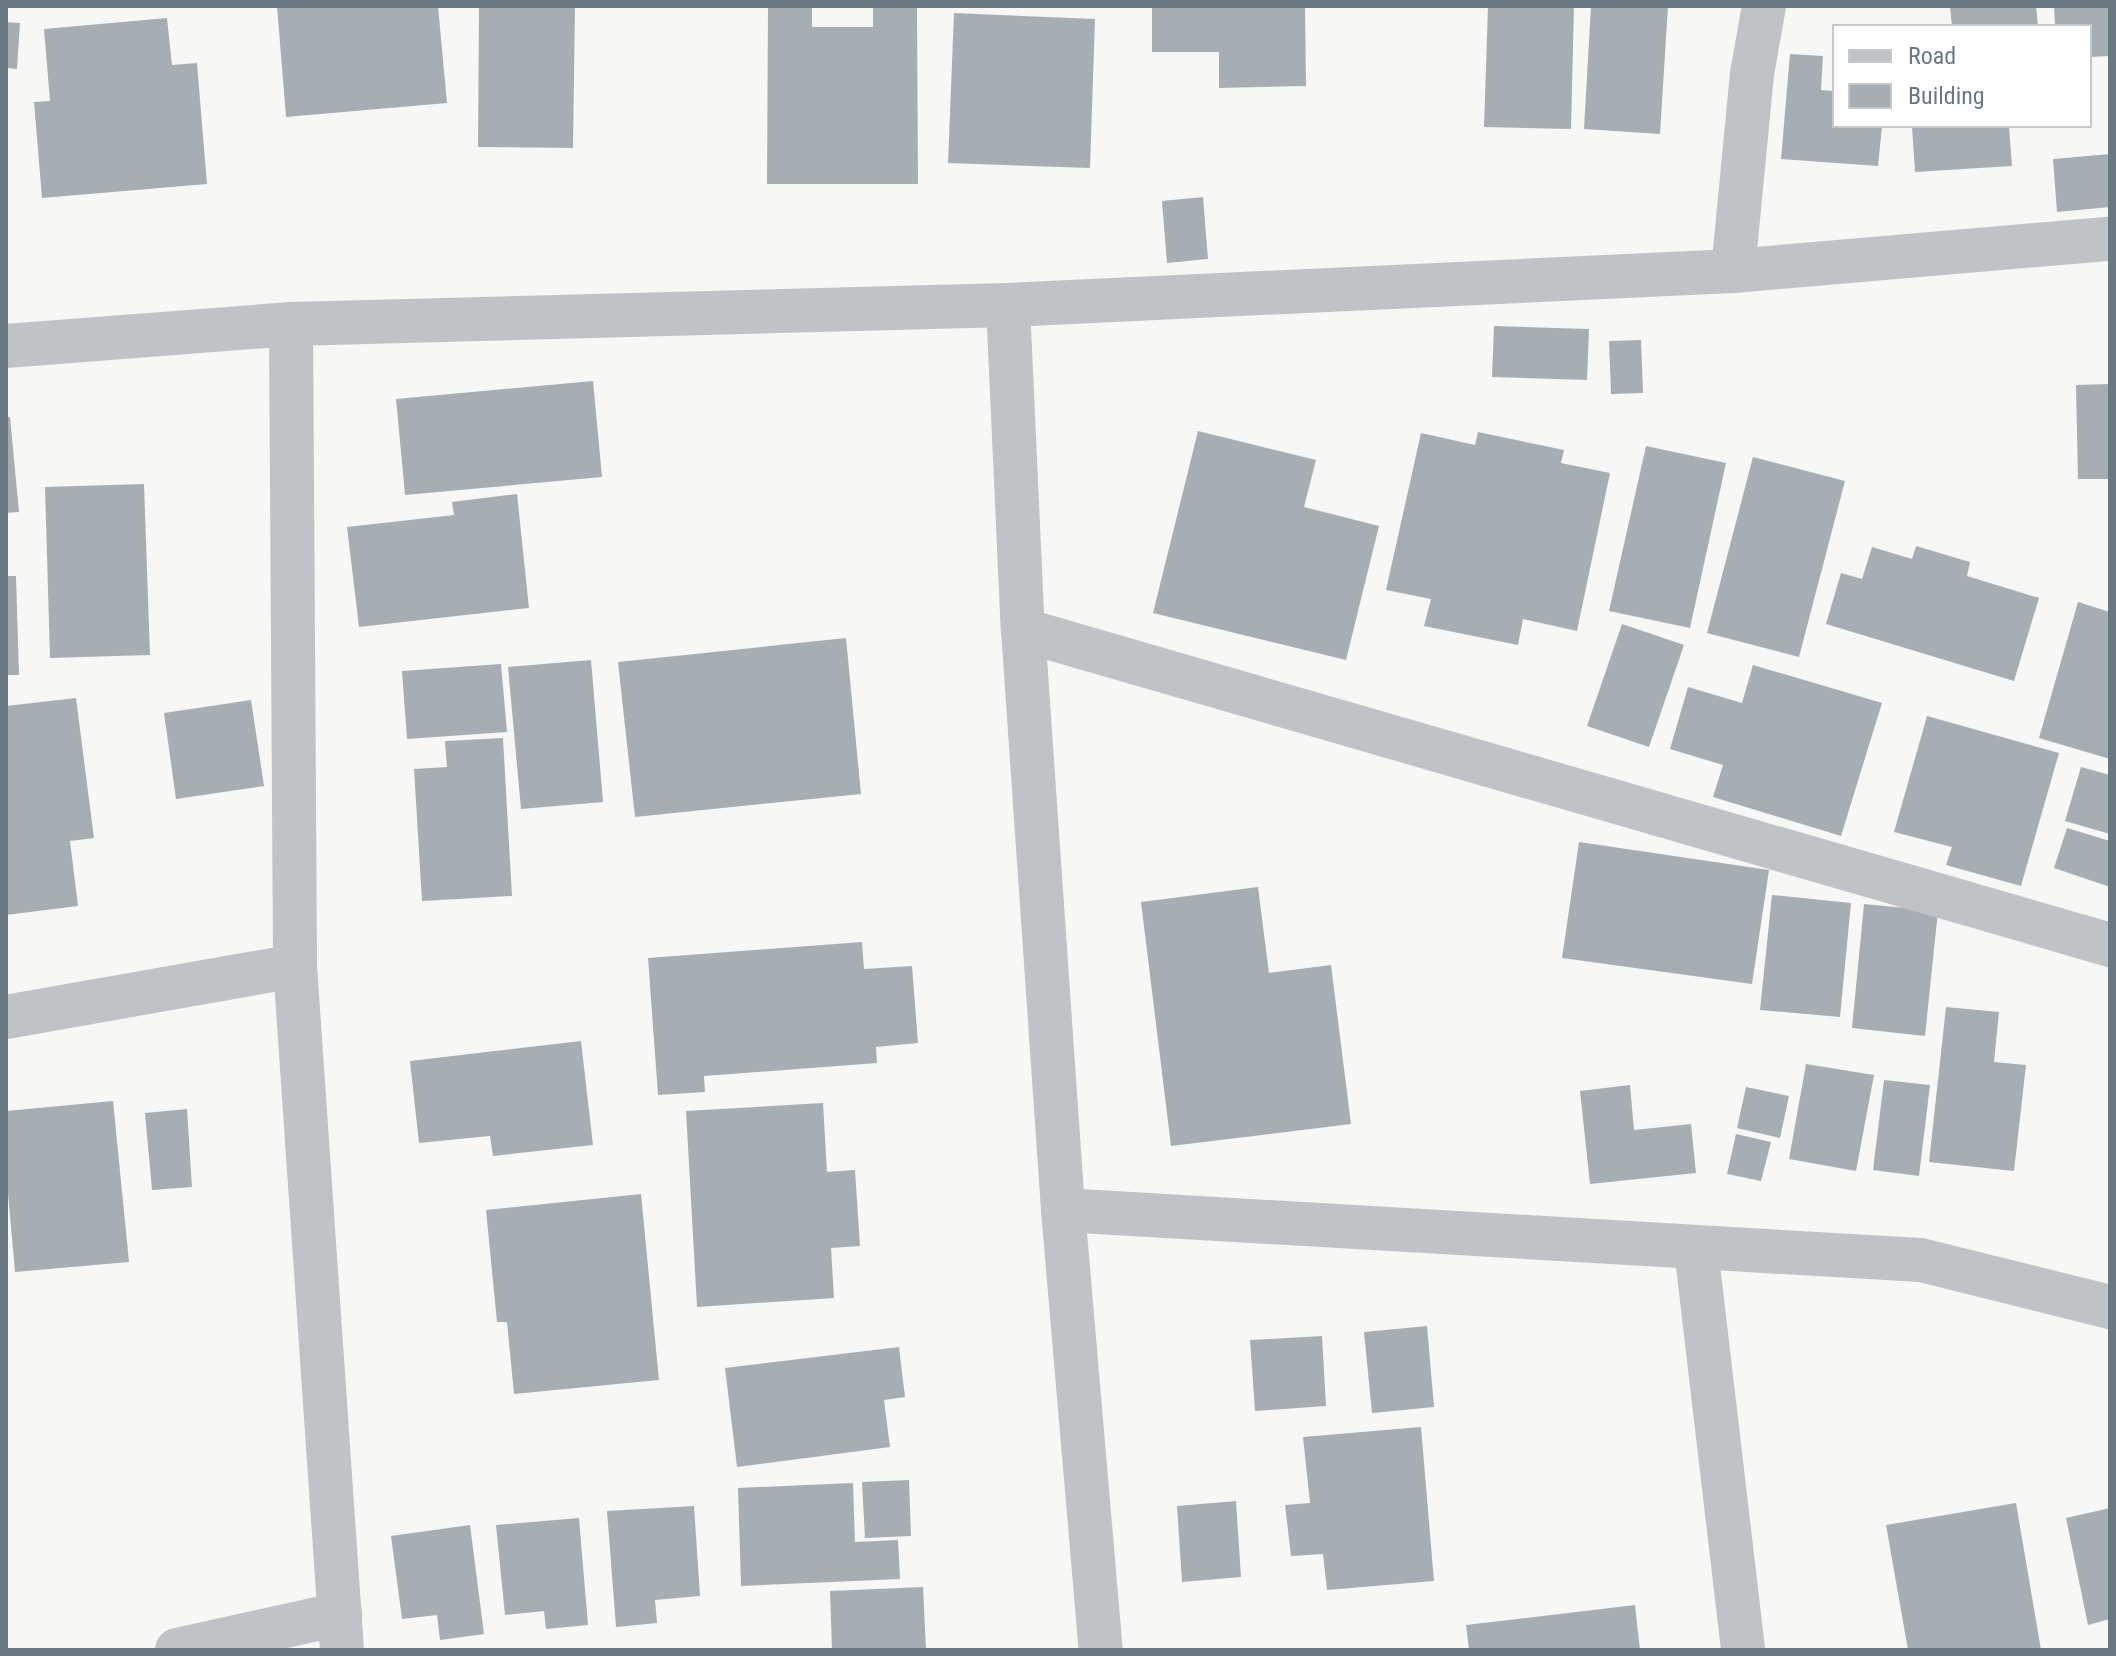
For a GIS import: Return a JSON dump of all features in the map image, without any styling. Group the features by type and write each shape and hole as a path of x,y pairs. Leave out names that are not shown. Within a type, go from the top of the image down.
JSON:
{"street":[{"path":"1733,271 1752,74 1764,6"},
{"path":"6,346 291,324 1008,305 1733,271 2110,239"},
{"path":"1008,305 1023,630 1063,1210 1101,1650"},
{"path":"177,1650 341,1632 295,966 291,324"},
{"path":"1023,630 2110,945"},
{"path":"6,1017 295,966"},
{"path":"1063,1210 1921,1260 2110,1307"},
{"path":"1696,1249 1743,1650"}],"building":[{"path":"277,6 438,6 447,103 286,117"},
{"path":"479,6 575,6 573,148 478,147"},
{"path":"768,6 812,6 812,27 873,27 873,6 917,6 918,184 767,184"},
{"path":"1152,6 1305,6 1306,86 1219,88 1219,52 1152,52"},
{"path":"1488,6 1574,6 1571,129 1484,127"},
{"path":"1591,6 1668,6 1660,134 1584,129"},
{"path":"1950,6 2036,6 2038,24 1952,24"},
{"path":"2054,6 2110,6 2110,56 2092,57 2092,24 2055,24"},
{"path":"954,13 1095,19 1090,168 948,163"},
{"path":"167,18 172,65 197,63 207,184 42,198 34,102 50,101 44,29"},
{"path":"6,22 20,23 17,69 6,68"},
{"path":"1790,54 1823,56 1821,90 1832,91 1832,128 1882,128 1878,166 1781,159"},
{"path":"1912,128 2009,128 2012,166 1915,172"},
{"path":"2110,154 2110,207 2057,212 2053,159"},
{"path":"1203,197 1208,259 1167,263 1162,201"},
{"path":"1494,326 1589,329 1587,380 1492,377"},
{"path":"1641,340 1643,393 1611,394 1609,341"},
{"path":"593,381 602,477 405,495 396,399"},
{"path":"2110,384 2110,479 2078,479 2076,385"},
{"path":"6,417 10,417 19,512 6,513"},
{"path":"1198,431 1316,460 1304,507 1379,526 1346,660 1153,613"},
{"path":"1478,432 1564,450 1561,463 1610,473 1577,631 1523,619 1518,645 1424,626 1431,599 1386,590 1421,433 1475,445"},
{"path":"1646,446 1726,463 1690,628 1609,611"},
{"path":"1753,457 1845,481 1799,657 1707,633"},
{"path":"144,484 150,655 50,658 45,487"},
{"path":"517,494 529,608 359,627 347,527 454,515 452,502"},
{"path":"1916,546 1970,562 1967,576 2039,598 2014,681 1826,624 1841,573 1862,579 1872,547 1912,559"},
{"path":"6,576 16,576 19,675 6,675"},
{"path":"2078,602 2110,612 2110,759 2039,738"},
{"path":"1622,624 1684,645 1649,747 1587,726"},
{"path":"846,638 861,794 635,817 618,662"},
{"path":"591,660 603,802 521,809 508,667"},
{"path":"501,664 507,732 407,739 402,671"},
{"path":"1753,665 1882,703 1841,836 1713,797 1723,765 1670,749 1688,687 1742,703"},
{"path":"76,698 94,838 70,841 78,906 6,915 6,706"},
{"path":"251,700 264,786 176,799 164,713"},
{"path":"1927,716 2059,753 2021,886 1946,865 1952,847 1894,832"},
{"path":"503,738 512,896 422,901 414,769 447,767 445,741"},
{"path":"2081,767 2110,775 2110,834 2065,821"},
{"path":"2067,828 2110,841 2110,887 2054,868"},
{"path":"1579,842 1769,870 1752,984 1562,958"},
{"path":"1258,887 1269,973 1331,965 1351,1124 1171,1146 1141,902"},
{"path":"1772,895 1851,903 1840,1017 1760,1010"},
{"path":"1864,904 1938,911 1925,1036 1852,1028"},
{"path":"862,942 864,969 912,966 918,1043 876,1047 877,1063 704,1076 705,1092 658,1095 648,958"},
{"path":"1946,1007 1999,1012 1994,1062 2026,1065 2014,1171 1929,1162"},
{"path":"581,1041 593,1145 493,1156 490,1136 419,1143 410,1061"},
{"path":"1806,1064 1874,1075 1856,1171 1789,1159"},
{"path":"1884,1080 1930,1085 1919,1176 1873,1170"},
{"path":"1630,1085 1634,1130 1691,1124 1696,1173 1590,1184 1580,1091"},
{"path":"1746,1087 1789,1096 1780,1138 1737,1128"},
{"path":"113,1101 129,1262 15,1272 6,1171 6,1111"},
{"path":"823,1103 827,1172 855,1170 860,1246 831,1248 834,1298 697,1307 686,1111"},
{"path":"187,1109 192,1187 152,1190 145,1113"},
{"path":"1736,1134 1771,1142 1761,1181 1727,1174"},
{"path":"641,1194 659,1380 514,1394 507,1322 497,1322 486,1210"},
{"path":"1427,1326 1434,1407 1372,1413 1364,1332"},
{"path":"1322,1336 1326,1406 1255,1411 1250,1340"},
{"path":"899,1347 905,1397 884,1400 890,1447 737,1467 725,1368"},
{"path":"1421,1427 1434,1581 1327,1590 1323,1554 1291,1556 1285,1505 1310,1503 1303,1437"},
{"path":"909,1480 911,1536 865,1538 862,1482"},
{"path":"853,1483 855,1542 898,1540 900,1579 741,1586 738,1488"},
{"path":"1236,1501 1241,1577 1182,1582 1177,1506"},
{"path":"2016,1503 2041,1650 1908,1650 1886,1525"},
{"path":"694,1506 700,1596 655,1600 657,1623 616,1627 607,1511"},
{"path":"2110,1508 2110,1619 2088,1625 2066,1518"},
{"path":"579,1518 588,1625 546,1629 544,1611 505,1615 496,1525"},
{"path":"470,1525 484,1634 440,1640 437,1615 402,1619 391,1536"},
{"path":"923,1587 926,1650 832,1650 830,1591"},
{"path":"1635,1605 1640,1650 1469,1650 1466,1625"}]}
